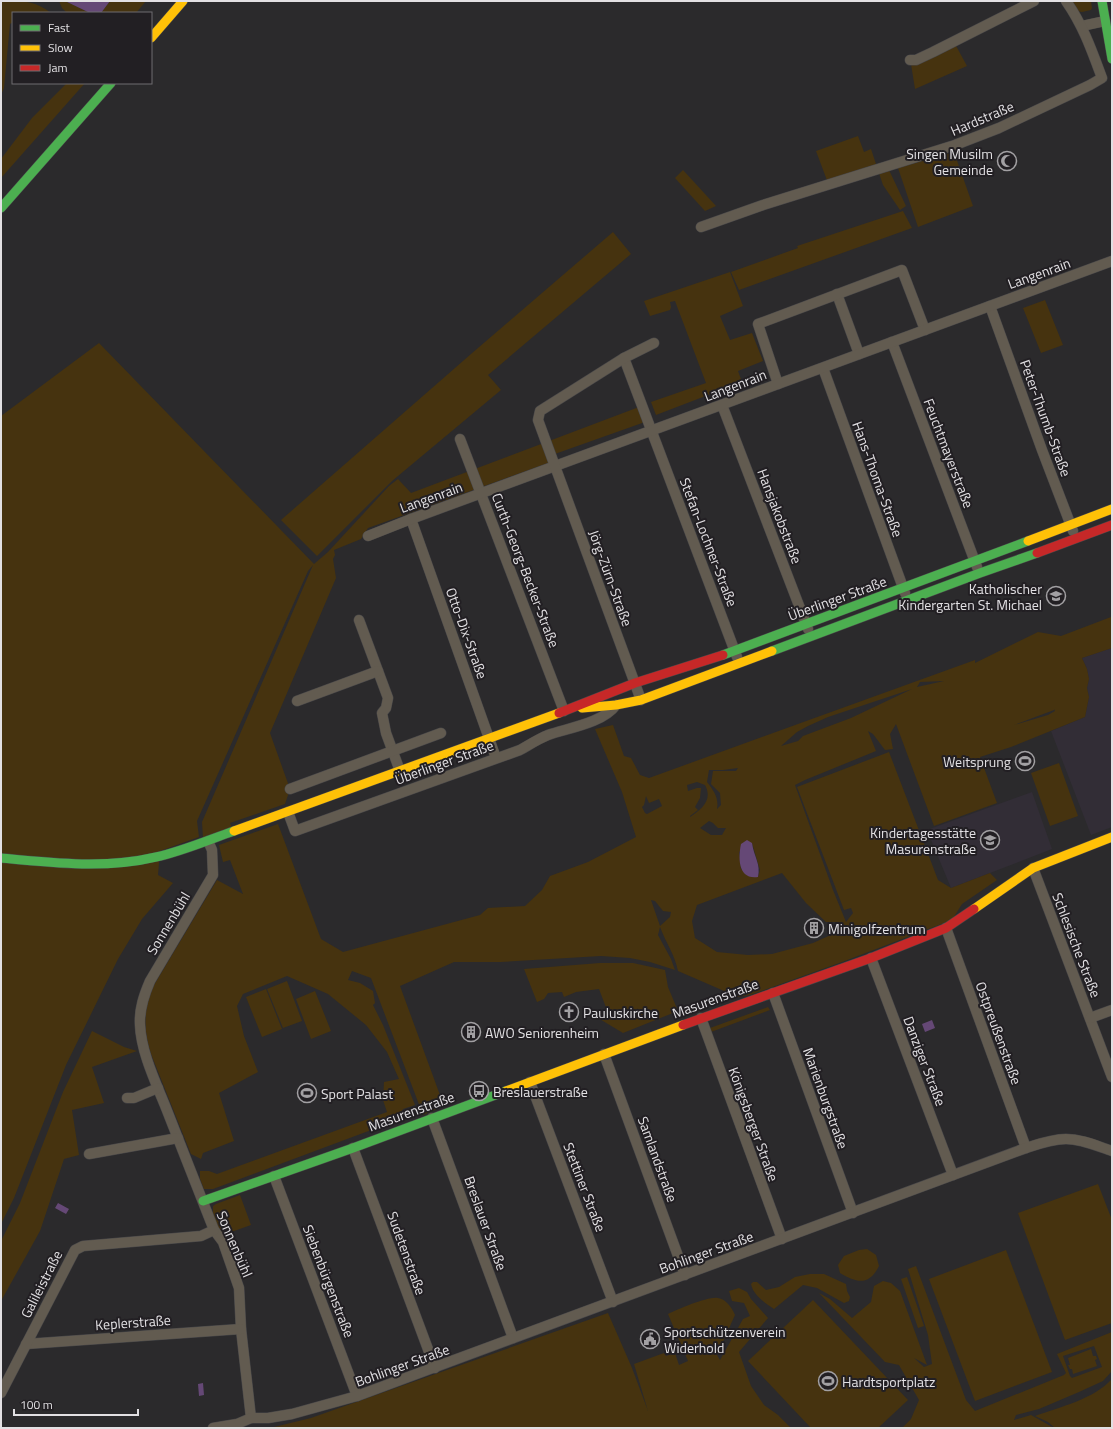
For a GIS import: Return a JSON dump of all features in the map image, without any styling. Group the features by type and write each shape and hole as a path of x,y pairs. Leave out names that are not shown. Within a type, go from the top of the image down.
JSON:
{"street":[{"path":"152,37 183,1"},
{"path":"910,60 916,60 933,52 1034,1"},
{"name":"Hardstraße","path":"701,227 763,205 955,145 999,128 1102,78 1082,26 1066,1"},
{"path":"1102,1 1112,59"},
{"path":"1082,26 1105,21"},
{"path":"1,208 110,84"},
{"name":"Langenrain","path":"368,536 1112,261"},
{"path":"778,384 758,324 902,270 925,330"},
{"path":"837,294 859,354"},
{"name":"Peter-Thumb-Straße","path":"990,306 1042,450 1076,538"},
{"name":"Feuchtmayerstraße","path":"892,342 980,573"},
{"name":"Jörg-Zürn-Straße","path":"641,700 538,420 540,411 624,358 654,343"},
{"name":"Stefan-Lochner-Straße","path":"624,358 740,663"},
{"name":"Hans-Thoma-Straße","path":"823,368 907,600"},
{"name":"Hansjakobstraße","path":"722,405 811,636"},
{"name":"Curth-Georg-Becker-Straße","path":"460,439 567,710"},
{"name":"Überlinger Straße","path":"1,858 110,864 160,857 490,739 635,683 735,651 1112,508"},
{"name":"Otto-Dix-Straße","path":"411,519 496,758"},
{"name":"Überlinger Straße","path":"567,710 616,705 641,700 1112,525"},
{"path":"359,620 388,698 386,708 382,713 386,733 400,771"},
{"path":"297,701 378,671"},
{"name":"Überlinger Straße","path":"288,812 295,831 520,750 548,735 603,717 613,710 616,705"},
{"path":"290,789 441,733"},
{"name":"Masurenstraße","path":"203,1201 353,1148 701,1018 871,958 946,928 1033,868 1112,837"},
{"name":"Sonnenbühl","path":"208,840 212,850 213,875 150,981 143,997 140,1012 140,1026 143,1047 158,1088 214,1230 223,1242 239,1288 251,1418"},
{"name":"Schlesische Straße","path":"1033,868 1112,1077"},
{"name":"Ostpreußenstraße","path":"946,928 1026,1148"},
{"name":"Danziger Straße","path":"871,958 953,1175"},
{"name":"Marienburgstraße","path":"773,993 853,1212"},
{"path":"1090,1018 1112,1010"},
{"name":"Königsberger Straße","path":"701,1018 782,1239"},
{"name":"Samlandstraße","path":"604,1054 685,1274"},
{"name":"Stettiner Straße","path":"530,1082 613,1302"},
{"path":"127,1098 134,1098 158,1088"},
{"name":"Breslauer Straße","path":"432,1118 513,1338"},
{"path":"89,1154 178,1138"},
{"name":"Bohlinger Straße","path":"213,1428 236,1424 251,1418 268,1418 311,1409 357,1396 1045,1142 1065,1139 1079,1141 1112,1151"},
{"name":"Sudetenstraße","path":"353,1148 435,1368"},
{"name":"Siebenbürgenstraße","path":"274,1176 357,1396"},
{"name":"Galileistraße","path":"1,1393 75,1250 83,1246 201,1236 214,1230"},
{"name":"Keplerstraße","path":"26,1344 242,1328"}],"shaded area":[{"path":"1,1 21,1 33,3 50,12 12,12 4,88 1,95"},
{"path":"59,1 65,1 88,12 66,12 62,8"},
{"path":"65,1 110,1 102,12 88,12"},
{"path":"110,1 146,1 137,12 102,12"},
{"path":"1071,1 1091,1 1092,8 1091,10 1082,12 1077,11"},
{"path":"955,44 967,66 915,89 911,64"},
{"path":"66,84 84,84 1,178 1,159 32,118"},
{"path":"858,136 864,152 871,149 877,167 828,183 816,151"},
{"path":"954,152 973,206 918,227 898,168"},
{"path":"683,170 716,206 705,211 675,178"},
{"path":"889,170 906,206 900,210 883,185 879,173"},
{"path":"903,211 912,228 739,290 731,272 798,248 797,246"},
{"path":"613,232 631,254 488,375 501,390 392,481 317,556 281,520 471,354"},
{"path":"730,272 743,306 720,316 730,340 752,333 763,361 738,371 742,382 656,415 651,402 706,383 675,301 670,302 670,310 650,316 644,301"},
{"path":"1045,300 1063,345 1041,353 1023,308"},
{"path":"99,343 314,564 328,552 389,486 398,479 411,493 639,407 645,422 552,455 554,461 368,528 361,539 334,550 335,555 333,559 336,578 270,733 290,789 285,804 230,823 232,828 203,838 202,822 313,565 308,571 197,821 199,837 160,851 158,875 173,883 142,919 118,959 66,1065 14,1198 1,1224 1,416"},
{"path":"1111,617 1112,648 1082,658 1087,669 1089,679 1087,688 1089,697 1085,717 1011,747 980,757 997,803 934,826 896,724 890,734 893,749 885,750 873,734 868,731 876,751 795,785 846,922 853,913 851,908 844,910 797,787 889,752 938,880 951,888 990,873 997,880 962,904 952,920 842,962 750,995 738,997 678,971 675,960 660,927 658,935 671,959 675,970 650,962 630,958 601,956 500,962 454,962 400,986 444,1106 423,1115 371,978 352,971 348,980 360,983 373,991 375,1003 373,1005 383,1025 415,1105 403,1109 398,1120 213,1189 204,1189 200,1179 200,1171 209,1171 217,1174 387,1112 383,1100 384,1082 399,1079 387,1052 366,1025 328,994 287,976 243,994 237,1006 244,1036 258,1072 219,1093 234,1141 203,1153 201,1159 191,1154 151,1054 148,1045 145,1019 150,994 154,985 217,880 243,894 230,860 223,862 219,845 278,824 321,939 343,952 480,915 488,908 525,906 542,890 550,876 588,862 636,837 622,792 595,729 613,725 624,756 631,758 640,775 649,778 975,660 975,663 1038,632 1061,636","holes":["944,681 917,687 920,682","912,689 851,718 803,736 798,741 781,746 797,732 828,717","1054,709 1055,711 1048,715 1014,725","738,768 736,771 713,771 711,784 720,793 721,805 717,809 715,795 707,782 709,770","697,782 705,785 708,795 707,800 699,811 690,817 698,810 695,807 700,798 701,788 688,791 687,785","646,796 649,803 659,799 662,806 647,814 642,807","709,821 718,828 726,828 722,835 711,835 700,828","752,843 760,870 758,877 741,869 739,852","782,873 806,903 826,922 838,922 841,933 833,934 813,943 772,954 748,955 717,952 695,938 692,921 697,905","651,900 655,901 663,911 671,912 670,917 660,926"]},
{"path":"1112,648 1112,827 1091,835 1051,731 1085,717 1089,697 1087,688 1089,679 1087,669 1082,658"},
{"path":"1059,763 1078,816 1050,826 1031,773"},
{"name":"Kindertagesstätte Masurenstraße","path":"1032,792 1052,849 951,888 927,830"},
{"path":"747,840 752,843 759,868 758,877 746,875 741,867 741,844"},
{"path":"600,963 633,963 665,970 668,987 678,1011 623,1033 593,1015 607,1010 599,989 576,992 564,997 562,992 548,993 544,999 537,1002 524,969"},
{"path":"287,981 302,1021 283,1028 267,989"},
{"path":"266,989 282,1029 262,1037 246,997"},
{"path":"315,991 331,1031 311,1039 296,999"},
{"path":"768,1007 770,1010 711,1032 710,1028"},
{"path":"932,1020 935,1028 925,1032 922,1024"},
{"path":"92,1031 124,1047 137,1051 92,1067 104,1103 72,1110 79,1155 64,1159 40,1231 1,1301 1,1241 20,1203 63,1092"},
{"path":"1098,1184 1112,1220 1112,1323 1065,1340 1018,1213"},
{"path":"240,1195 251,1225 223,1235 214,1224 210,1213 213,1212 213,1206 216,1204"},
{"path":"58,1203 69,1209 66,1214 55,1208"},
{"path":"867,1249 876,1255 879,1266 871,1277 862,1281 852,1279 840,1273 838,1265 844,1256 859,1250"},
{"path":"1006,1250 1052,1372 975,1401 929,1279"},
{"path":"916,1266 966,1400 975,1411 1064,1375 1066,1373 1057,1354 1112,1332 1112,1371 1103,1381 1039,1409 1016,1415 1014,1420 1031,1415 1054,1428 902,1428 911,1419 919,1400 899,1365 885,1362 819,1293 830,1299 852,1318 871,1302 874,1286 883,1281 891,1283 900,1291 927,1365 914,1358 924,1367 932,1364 928,1335 908,1269","holes":["1094,1346 1102,1367 1072,1378 1063,1356"]},
{"path":"810,1274 824,1274 846,1284 850,1297 849,1301 844,1303 817,1288 803,1285 774,1309 754,1292 751,1284 753,1282 757,1282 766,1290 779,1287 795,1277"},
{"path":"907,1277 924,1326 918,1328 901,1279"},
{"path":"739,1288 747,1292 751,1299 768,1318 739,1352 751,1386 764,1405 778,1415 791,1428 270,1428 311,1418 608,1313 632,1368 648,1411 634,1364 664,1353 666,1356 675,1353 679,1365 688,1361 668,1314 708,1299 718,1298 726,1302 735,1315 717,1355 720,1360 743,1319 750,1316 744,1303 732,1301 729,1291"},
{"name":"Hardtsportplatz","path":"813,1300 908,1400 878,1428 811,1428 748,1361"},
{"path":"1091,1349 1093,1356 1096,1356 1097,1359 1095,1360 1097,1366 1073,1374 1072,1369 1070,1369 1068,1365 1070,1365 1068,1358"},
{"path":"1112,1379 1112,1428 1055,1428 1048,1422 1035,1416 1076,1402 1096,1392"},
{"path":"203,1383 204,1395 199,1396 198,1384"}],"traffic: fast":[{"path":"1102,1 1112,59"},
{"path":"1,208 110,84"},
{"path":"723,655 1028,541"},
{"path":"772,651 1037,553"},
{"path":"1,858 79,864 137,861 186,849 234,831"},
{"path":"203,1201 353,1148 506,1091"}],"traffic: slow":[{"path":"152,37 183,1"},
{"path":"1028,541 1112,509"},
{"path":"582,708 616,705 641,700 772,651"},
{"path":"234,831 559,713"},
{"path":"974,909 1033,868 1112,837"},
{"path":"506,1091 683,1025"}],"traffic: jam":[{"path":"1037,553 1112,525"},
{"path":"559,713 635,683 723,655"},
{"path":"683,1025 871,958 946,928 974,909"}],"place":[{"name":"Singen Musilm Gemeinde","path":"1007,161"},
{"name":"Katholischer Kindergarten St. Michael","path":"1056,596"},
{"name":"Weitsprung","path":"1025,761"},
{"name":"Kindertagesstätte Masurenstraße","path":"990,840"},
{"name":"Minigolfzentrum","path":"814,928"},
{"name":"Pauluskirche","path":"569,1012"},
{"name":"AWO Seniorenheim","path":"471,1032"},
{"name":"Breslauerstraße","path":"479,1091"},
{"name":"Sport Palast","path":"307,1093"},
{"name":"Sportschützenverein Widerhold","path":"650,1339"},
{"name":"Hardtsportplatz","path":"828,1381"}]}
